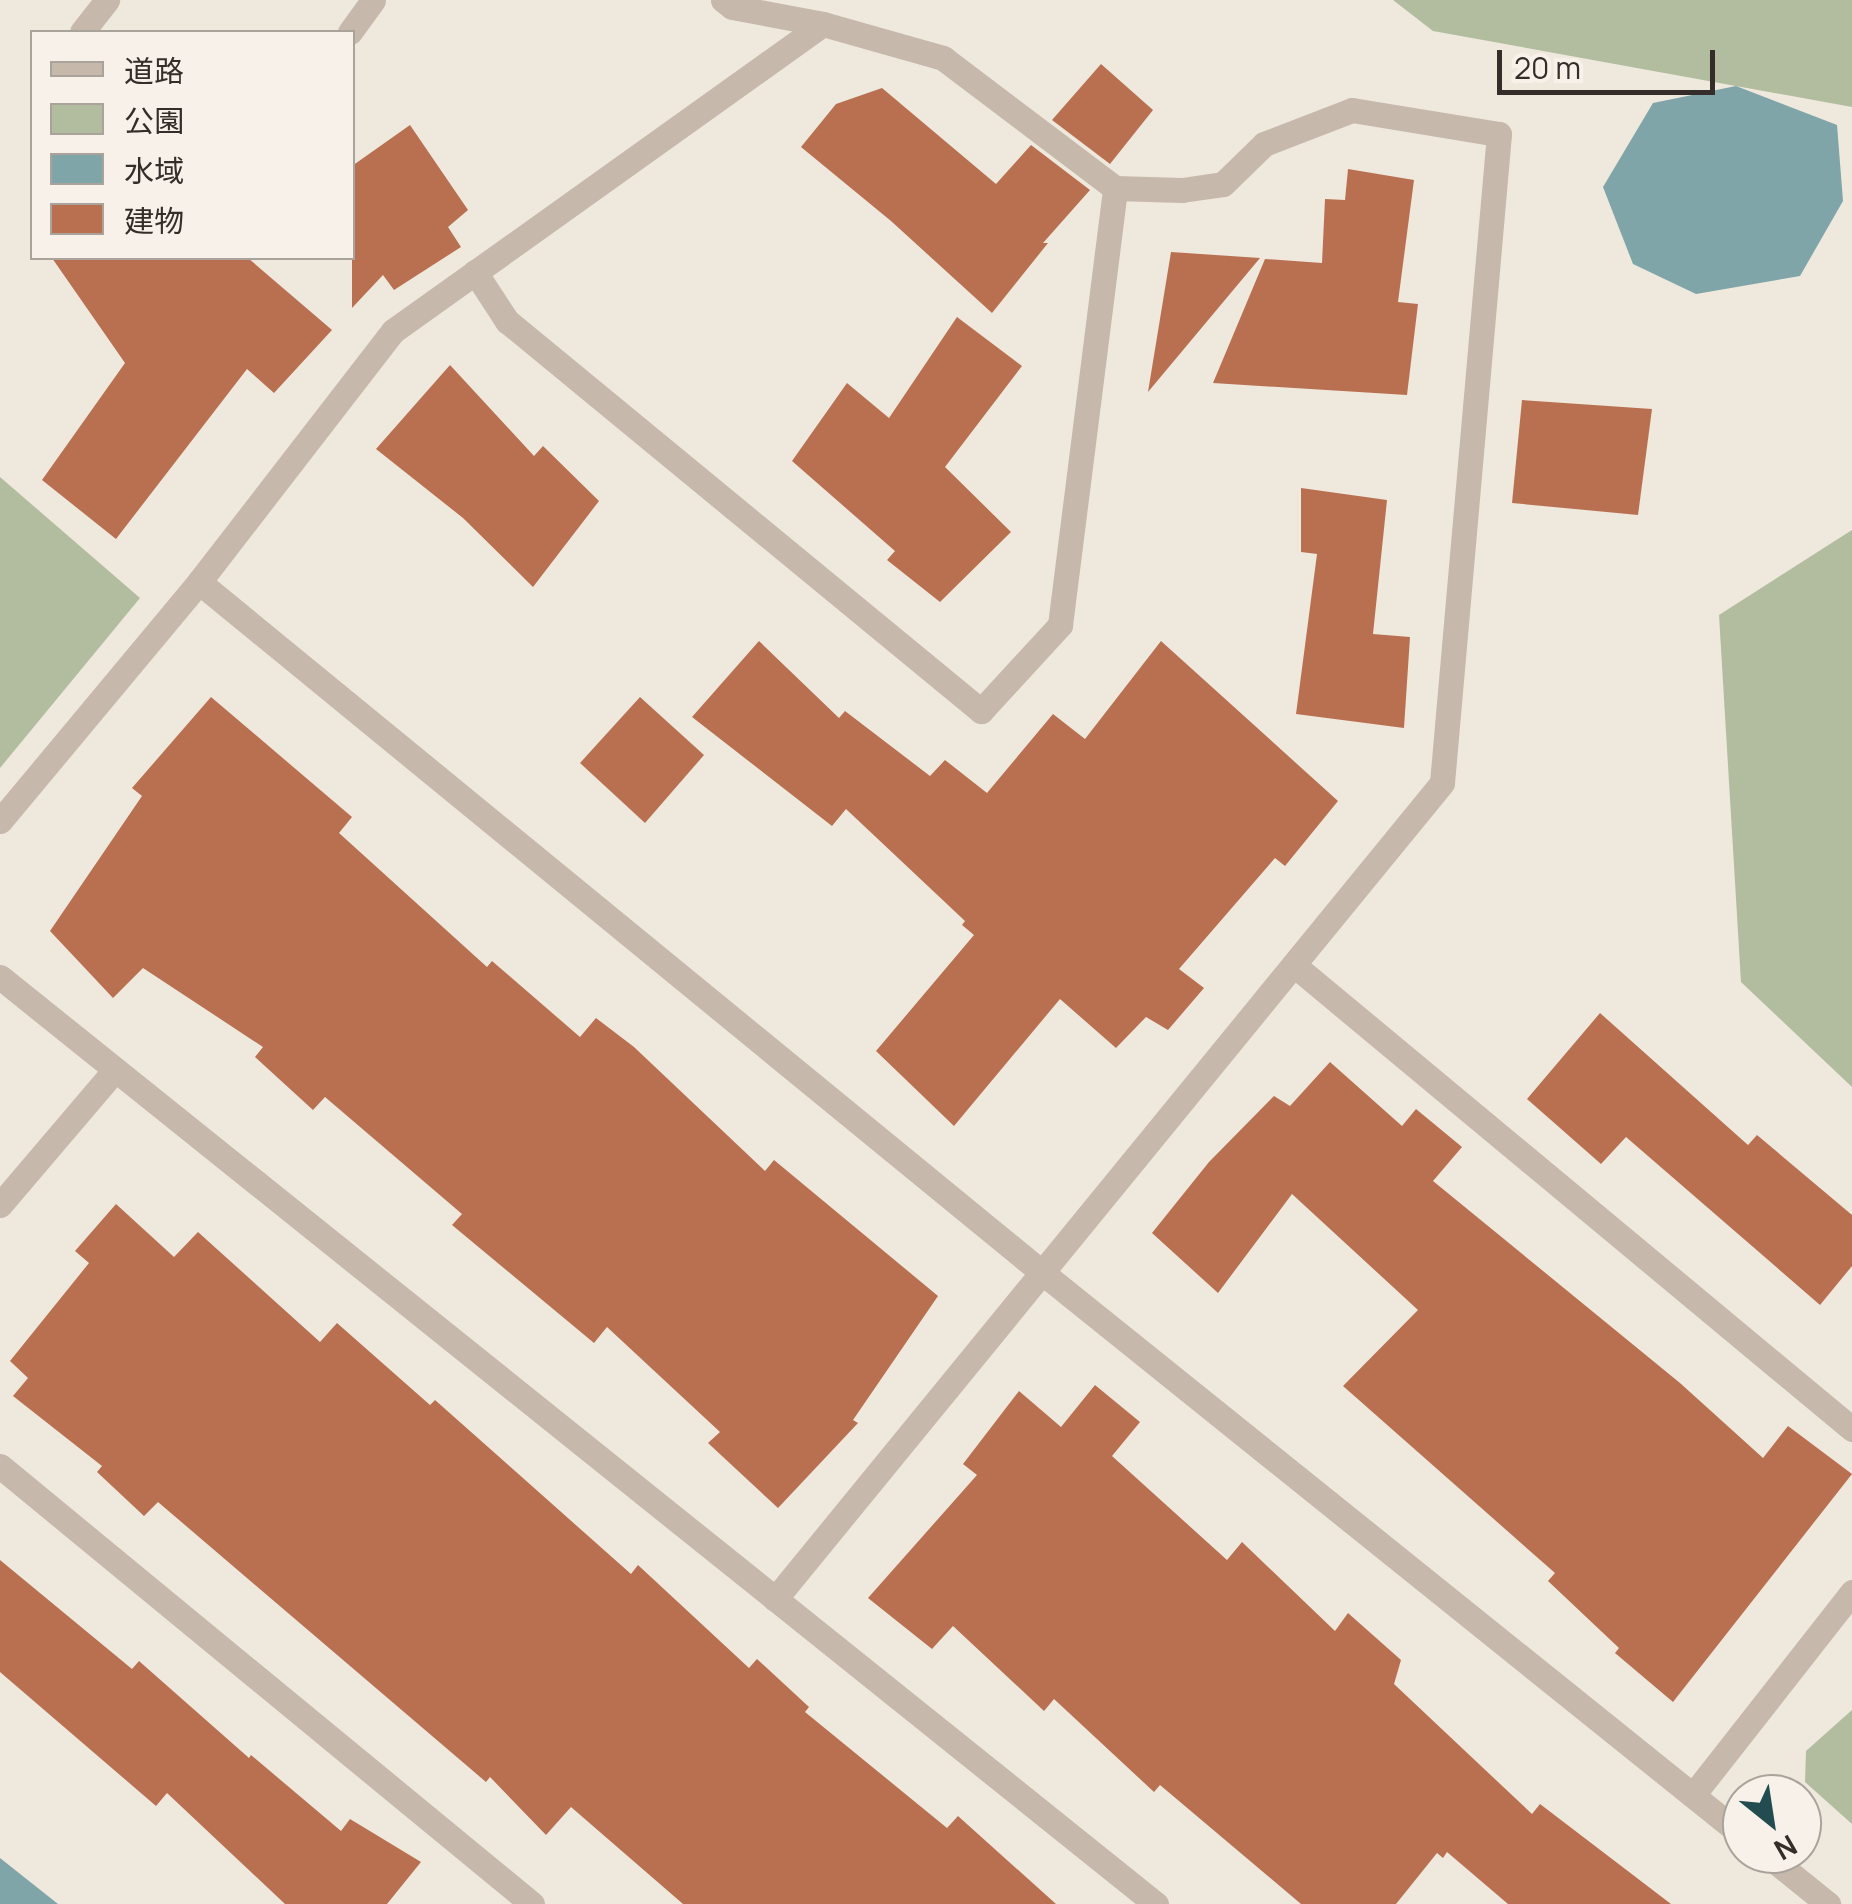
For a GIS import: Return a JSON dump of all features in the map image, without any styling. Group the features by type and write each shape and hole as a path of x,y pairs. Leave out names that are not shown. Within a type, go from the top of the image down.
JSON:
{"street":[{"path":"84,30 106,0"},
{"path":"351,30 373,0"},
{"path":"722,0 732,8 823,24 943,58 1115,188 1182,190 1224,184 1264,144 1352,110 1499,134 1442,782 776,1599"},
{"path":"0,821 199,582 393,331 823,24"},
{"path":"476,272 507,321 981,711 1060,625 1115,188"},
{"path":"199,582 1044,1274 1722,1819"},
{"path":"1294,966 1852,1428"},
{"path":"0,977 1156,1904"},
{"path":"0,1206 115,1070"},
{"path":"0,1466 532,1904"},
{"path":"1693,1796 1852,1592"},
{"path":"1791,1874 1828,1904"}],"green space":[{"path":"1393,0 1852,0 1852,107 1433,31"},
{"path":"0,477 140,598 0,768"},
{"path":"1852,530 1852,1087 1741,982 1719,615"},
{"path":"1852,1710 1852,1824 1822,1797 1822,1774 1805,1774 1806,1751"}],"water":[{"path":"1736,86 1837,125 1843,201 1800,276 1696,294 1633,264 1603,187 1653,103"},
{"path":"0,1858 58,1904 0,1904"}],"building":[{"path":"1101,64 1153,110 1110,164 1052,120"},
{"path":"882,88 996,184 1031,145 1090,190 1043,243 1048,243 992,313 891,221 801,147 836,104"},
{"path":"410,125 468,210 448,227 461,247 394,290 383,275 352,308 355,260 355,164"},
{"path":"1348,169 1414,180 1398,302 1418,304 1407,395 1213,383 1265,259 1322,263 1325,199 1345,200"},
{"path":"1171,252 1260,258 1148,392"},
{"path":"53,260 250,260 332,330 274,393 247,369 116,539 42,480 125,363"},
{"path":"957,317 1022,366 945,467 1011,532 940,602 887,560 895,551 792,461 847,383 889,418"},
{"path":"450,365 534,456 543,446 599,501 533,587 463,518 376,449"},
{"path":"1522,400 1652,409 1638,515 1512,503"},
{"path":"1301,488 1387,500 1373,634 1410,637 1404,728 1296,714 1317,554 1301,552"},
{"path":"759,641 839,718 845,711 930,776 945,760 987,793 1053,714 1085,739 1161,641 1338,801 1285,866 1275,858 1179,969 1204,988 1168,1030 1146,1017 1116,1048 1060,999 954,1126 876,1051 974,935 962,925 965,921 846,809 832,826 692,717"},
{"path":"211,697 352,817 339,833 487,967 492,961 580,1037 596,1018 634,1047 765,1171 774,1160 938,1296 853,1420 858,1423 778,1508 708,1443 720,1432 607,1327 594,1343 452,1225 462,1214 325,1097 313,1110 255,1057 263,1047 143,968 113,998 50,931 142,796 132,788"},
{"path":"640,697 704,755 645,823 580,763"},
{"path":"1600,1013 1748,1145 1757,1135 1852,1215 1852,1266 1820,1305 1626,1137 1601,1164 1527,1099"},
{"path":"1330,1062 1402,1126 1416,1109 1462,1147 1433,1181 1680,1383 1763,1458 1788,1426 1852,1474 1673,1702 1615,1653 1619,1648 1548,1581 1555,1573 1343,1386 1418,1310 1292,1194 1218,1293 1152,1233 1209,1162 1274,1096 1290,1106"},
{"path":"116,1204 174,1257 198,1232 320,1342 337,1323 430,1405 435,1400 631,1574 638,1565 749,1668 757,1659 809,1707 805,1712 947,1828 958,1816 1056,1904 683,1904 571,1807 546,1835 490,1777 486,1782 158,1502 144,1516 97,1472 102,1466 13,1396 28,1378 10,1361 89,1263 75,1251"},
{"path":"1095,1385 1140,1422 1112,1456 1227,1560 1242,1542 1335,1631 1348,1613 1401,1660 1394,1684 1532,1814 1540,1804 1671,1904 1508,1904 1447,1852 1443,1858 1437,1853 1396,1904 1301,1904 1160,1785 1154,1792 1054,1699 1044,1711 953,1626 932,1649 868,1598 977,1475 963,1464 1019,1391 1061,1427"},
{"path":"0,1560 132,1669 139,1661 249,1758 251,1755 341,1831 350,1819 421,1862 387,1904 285,1904 167,1793 156,1806 0,1672"}]}
